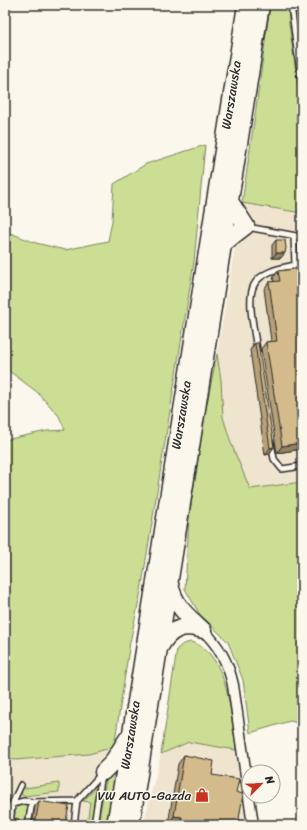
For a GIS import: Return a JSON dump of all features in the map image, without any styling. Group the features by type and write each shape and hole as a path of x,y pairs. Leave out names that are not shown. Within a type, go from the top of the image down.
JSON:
{"main road":[{"name":"Warszawska","path":"115,825 246,5"},
{"name":"Warszawska","path":"131,825 261,5"},
{"path":"222,245 246,226 229,200"},
{"path":"170,581 173,594 180,607 188,618 203,630"},
{"path":"158,654 164,640 175,630 188,626 203,630"},
{"path":"103,772 111,764 131,732"}],"street":[{"path":"203,630 219,649 230,670 253,825"}],"lane":[{"path":"292,5 302,87"},
{"path":"246,226 302,237"},
{"path":"294,236 295,265"},
{"path":"258,356 250,301 254,285 261,277 276,270 295,265 302,265"},
{"path":"270,440 274,459 282,469 302,466"},
{"path":"74,825 78,801 103,772"},
{"path":"94,825 103,772"},
{"path":"5,815 21,785"},
{"path":"12,804 17,802 78,801"},
{"path":"28,825 32,802"},
{"path":"10,825 12,804"}],"shaded area":[{"path":"242,203 302,213 302,482 250,489 231,443 223,417 221,380 217,354"},
{"path":"189,742 236,750 241,779 241,804 245,804 249,825 143,825 161,754"},
{"path":"114,747 103,825 5,825 5,758 15,760 89,754"}],"green space":[{"path":"270,5 288,5 289,24 302,113 302,213 242,203"},
{"path":"296,5 302,5 302,50"},
{"path":"205,145 194,262 141,591 130,642 114,747 89,754 15,760 5,758 5,440 47,431 65,430 59,416 37,392 5,368 5,231 36,243 65,250 108,241 112,221 114,184 146,164"},
{"path":"217,354 221,380 223,417 231,443 250,489 302,482 302,724 290,721 250,733 243,680 228,642 199,613 185,589 189,517 205,413"},
{"path":"191,642 204,648 221,672 230,704 236,750 189,742 161,754 177,649 183,644"},
{"path":"119,757 110,825 98,825 107,776"},
{"path":"59,783 59,792 24,796 21,794 22,789 25,788"},
{"path":"95,788 98,789 92,825 87,825 90,802 83,801"},
{"path":"28,803 30,804 26,825 17,825 17,821 14,820 18,806"}],"building":[{"path":"276,240 285,240 285,253 276,253"},
{"path":"302,268 302,443 282,446 266,342 277,341 269,282 280,281 278,271"},
{"path":"255,343 258,343 274,447 270,448"},
{"name":"VW AUTO-Gazda","path":"184,755 214,761 212,775 239,779 236,792 241,793 241,804 238,825 181,825 182,817 174,816"},
{"path":"39,801 69,806 65,825 35,825"},
{"path":"5,816 8,817 9,825 5,825"},
{"path":"16,818 19,819 18,825 15,825"}],"place":[{"name":"VW AUTO-Gazda","path":"202,795"}]}
